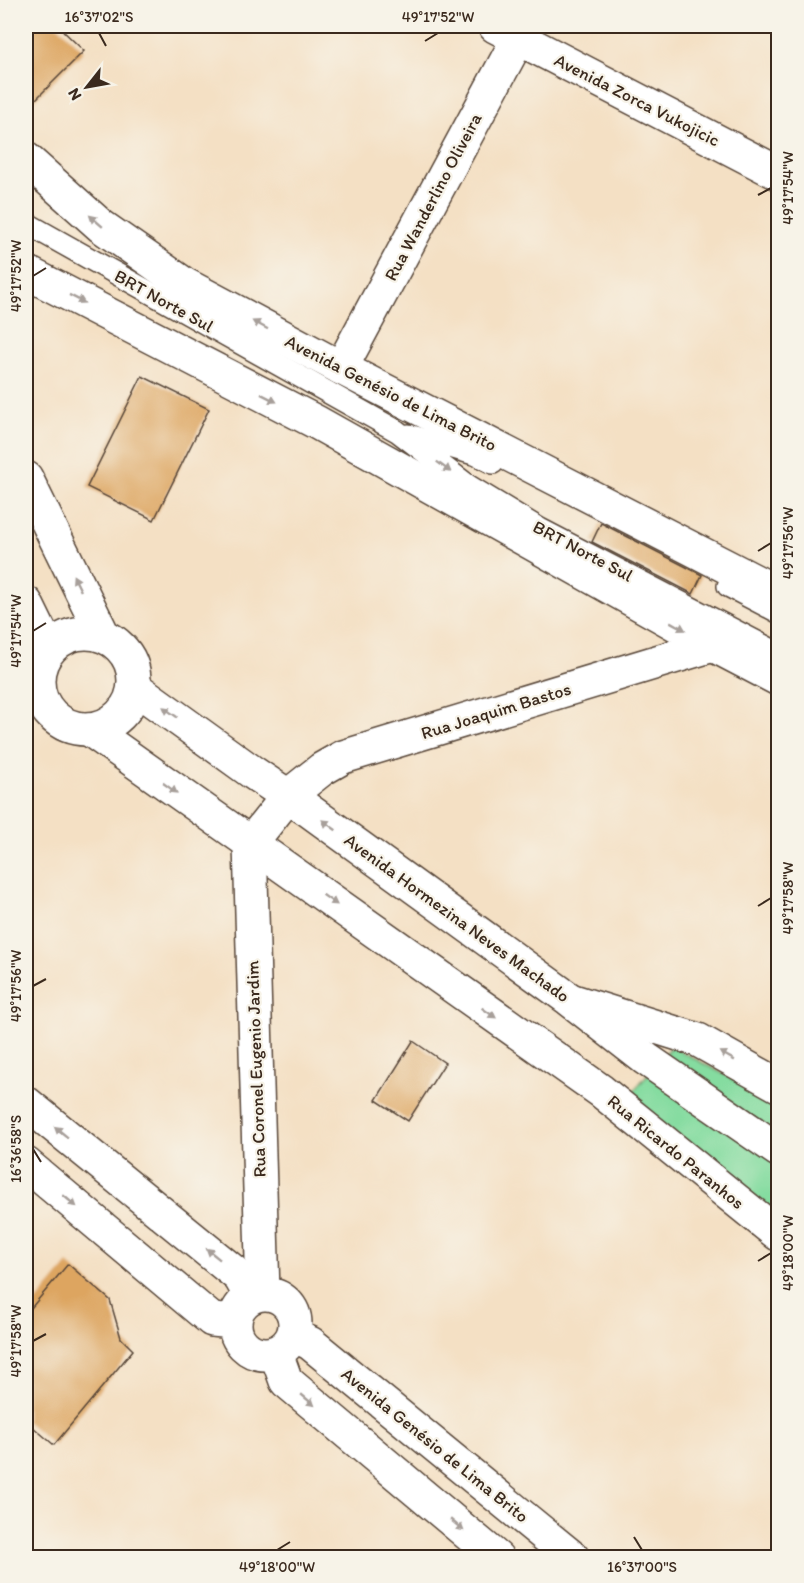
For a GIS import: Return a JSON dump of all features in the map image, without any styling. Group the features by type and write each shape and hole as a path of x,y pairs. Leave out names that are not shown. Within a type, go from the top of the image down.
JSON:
{"main road":[{"name":"Avenida Zorca Vukojicic","path":"513,30 778,173"},
{"name":"Rua Wanderlino Oliveira","path":"341,368 513,30"},
{"name":"Avenida Genésio de Lima Brito","path":"26,159 101,226 184,284 341,368 778,593"},
{"path":"26,272 316,422 713,645 778,679"},
{"path":"26,478 103,635"},
{"path":"26,603 38,658 41,699 38,713 68,725 89,729 250,844"},
{"path":"38,658 64,638 84,633 103,635 121,647 131,664 134,687 126,708 110,723 89,729"},
{"name":"Rua Joaquim Bastos","path":"250,844 288,796 322,769 343,757 713,645"},
{"name":"Avenida Hormezina Neves Machado","path":"134,687 569,999 646,1059 778,1150"},
{"name":"Rua Ricardo Paranhos","path":"250,844 601,1091 778,1234"},
{"name":"Rua Coronel Eugenio Jardim","path":"249,1304 250,844"},
{"path":"569,999 698,1040 778,1085"},
{"path":"26,1103 240,1277 249,1304 237,1336 247,1348 261,1354 285,1344"},
{"path":"26,1164 212,1320 249,1304 278,1296 290,1306 296,1321 285,1344 285,1381 496,1557"},
{"name":"Avenida Genésio de Lima Brito","path":"285,1344 310,1343 573,1557"}],"lane":[{"name":"BRT Norte Sul","path":"26,223 397,431 469,486 540,529 778,653"},
{"name":"BRT Norte Sul","path":"397,431 477,455 778,612"}],"green space":[{"path":"671,1046 778,1103 778,1220 628,1098"}],"building":[{"path":"26,26 58,26 84,51 26,109"},
{"path":"142,376 209,409 154,520 87,487"},
{"path":"601,523 702,575 693,594 592,542"},
{"path":"413,1041 445,1063 408,1121 376,1100"},
{"path":"68,1264 110,1300 121,1338 133,1350 54,1445 26,1421 26,1314"}]}
